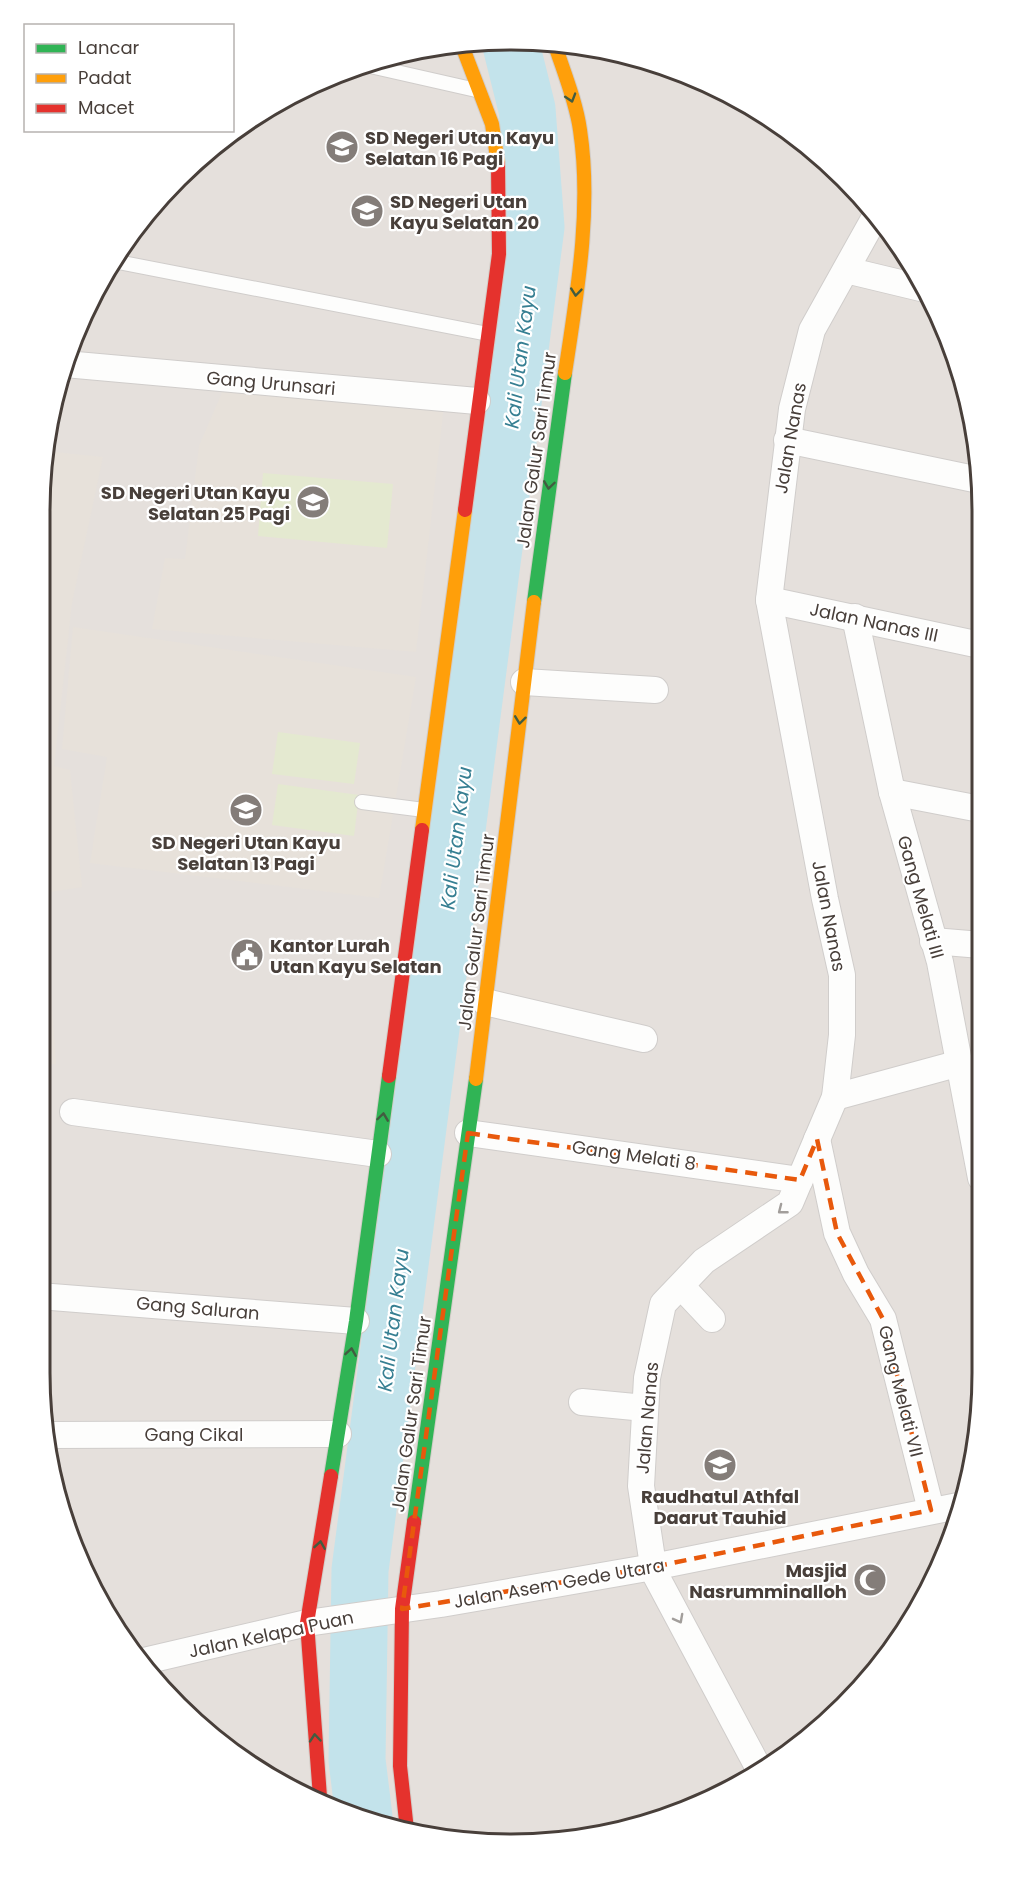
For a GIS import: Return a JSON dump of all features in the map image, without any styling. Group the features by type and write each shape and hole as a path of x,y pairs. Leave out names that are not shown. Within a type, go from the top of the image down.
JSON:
{"street":[{"path":"320,1792 311,1622 356,1321 477,401 499,254 500,175 492,124 464,52"},
{"name":"Jalan Galur Sari Timur","path":"406,1821 400,1766 393,1611 468,1133 581,243 584,169 580,128 557,52"},
{"name":"Jalan Nanas","path":"756,1763 653,1567 641,1486 647,1378 663,1304 704,1261 790,1203 835,1097 842,1035 842,975 825,899 769,600 787,440 812,330 872,223"},
{"path":"846,270 914,286"},
{"name":"Gang Urunsari","path":"73,365 477,401"},
{"path":"787,440 972,478"},
{"name":"Jalan Nanas III","path":"769,600 972,643"},
{"name":"Gang Melati III","path":"855,617 892,792 933,941 960,1063 972,1101"},
{"path":"524,682 655,690"},
{"path":"892,792 972,807"},
{"path":"933,941 972,944"},
{"path":"485,1002 644,1039"},
{"path":"835,1097 960,1063"},
{"path":"73,1112 378,1154"},
{"name":"Gang Melati 8","path":"468,1133 800,1180"},
{"name":"Gang Melati VII","path":"817,1139 837,1233 856,1274 883,1319 931,1510"},
{"path":"681,1286 711,1319"},
{"name":"Gang Saluran","path":"50,1297 356,1321"},
{"path":"582,1402 645,1408"},
{"name":"Gang Cikal","path":"53,1435 338,1434"},
{"name":"Jalan Asem Gede Utara","path":"393,1611 653,1567 952,1507"},
{"name":"Jalan Kelapa Puan","path":"150,1660 311,1622 393,1611"}],"lane":[{"path":"381,68 479,91"},
{"path":"122,263 488,334"},
{"path":"362,802 424,810"}],"highlighted area":[{"path":"468,1133 800,1180 817,1139 837,1233 883,1319 931,1510 653,1567 402,1609"}],"shaded area":[{"path":"481,50 541,50 601,58 630,65 715,97 767,127 815,164 858,207 895,255 925,307 948,363 964,421 969,451 972,481 972,1402 964,1462 957,1491 925,1576 895,1628 858,1676 815,1719 792,1738 742,1772 659,1809 601,1825 541,1833 511,1834 451,1830 392,1818 307,1786 280,1772 230,1738 185,1698 145,1653 111,1603 97,1576 65,1491 53,1432 50,1402 50,481 58,421 65,392 97,307 111,280 145,230 164,207 207,164 230,145 280,111 363,74 421,58 451,53"},
{"name":"SD Negeri Utan Kayu Selatan 25 Pagi","path":"227,381 444,405 416,652 152,629 165,558 185,559 199,446"},
{"path":"53,452 103,457 72,603 54,766 70,770 82,887 50,892 50,481"},
{"name":"SD Negeri Utan Kayu Selatan 13 Pagi","path":"73,627 416,677 379,898 90,863 107,757 62,749"},
{"path":"50,978 56,1064 50,1064"}],"green space":[{"path":"263,473 393,484 387,548 258,536"},
{"path":"278,732 360,743 354,784 272,774"},
{"path":"278,784 359,795 354,836 272,825"}],"waterway":[{"name":"Kali Utan Kayu","path":"363,1809 357,1760 360,1570 536,227 527,109 512,50"}],"traffic: fast":[{"path":"534,602 565,373"},
{"path":"331,1476 356,1321 389,1076"},
{"path":"414,1522 476,1079"}],"traffic: slow":[{"path":"464,52 492,124 498,164"},
{"path":"557,52 578,119 584,190 582,252 565,373"},
{"path":"422,830 465,510"},
{"path":"476,1079 534,602"}],"traffic: jam":[{"path":"465,510 499,254 498,164"},
{"path":"389,1076 422,830"},
{"path":"320,1792 307,1623 331,1476"},
{"path":"406,1821 400,1766 402,1609 414,1522"}],"place":[{"name":"SD Negeri Utan Kayu Selatan 16 Pagi","path":"342,147"},
{"name":"SD Negeri Utan Kayu Selatan 20","path":"367,211"},
{"name":"SD Negeri Utan Kayu Selatan 25 Pagi","path":"313,502"},
{"name":"SD Negeri Utan Kayu Selatan 13 Pagi","path":"246,810"},
{"name":"Kantor Lurah Utan Kayu Selatan","path":"247,955"},
{"name":"Raudhatul Athfal Daarut Tauhid","path":"720,1465"},
{"name":"Masjid Nasrumminalloh","path":"870,1580"}]}
